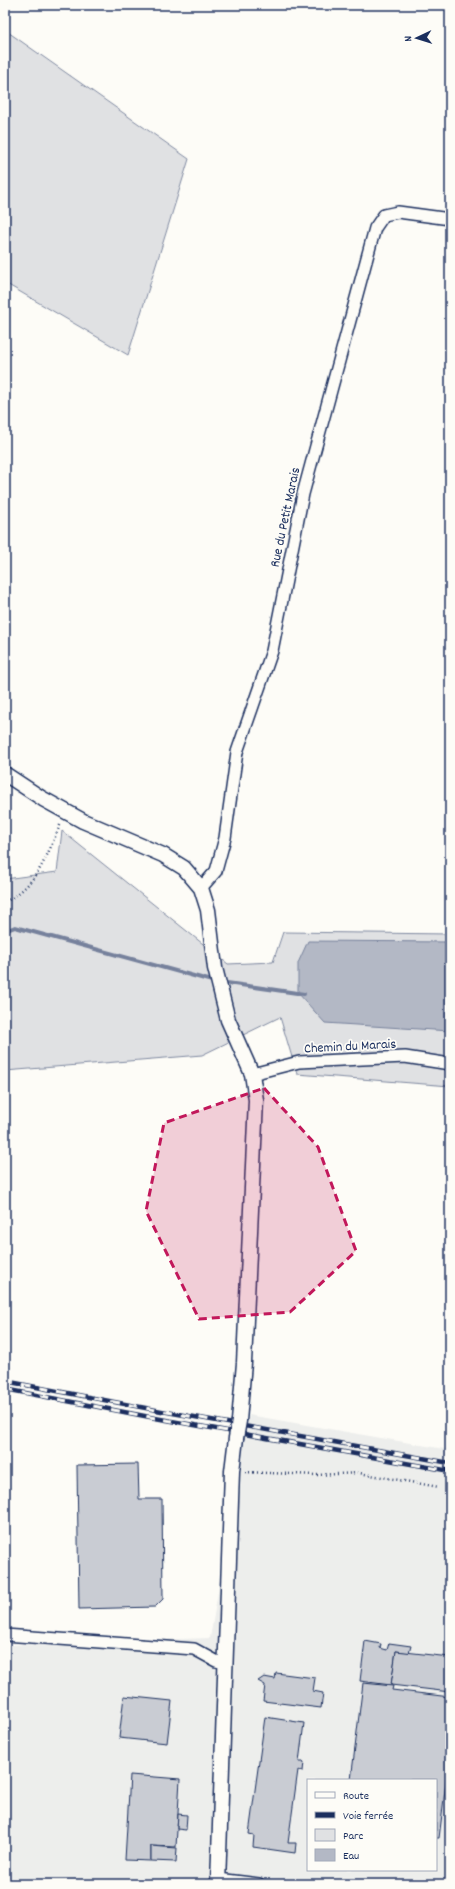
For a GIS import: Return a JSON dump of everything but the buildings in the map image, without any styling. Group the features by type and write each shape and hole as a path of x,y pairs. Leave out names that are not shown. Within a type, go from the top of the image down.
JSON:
{"street":[{"name":"Rue du Petit Marais","path":"201,888 216,871 225,838 237,752 272,651 303,494 375,228 384,215 398,212 450,219"},
{"path":"5,774 43,800 83,821 163,855 184,868 201,888 208,910 215,968 228,1020 252,1074 256,1100 244,1363 239,1421 232,1471 218,1882 259,1884"},
{"name":"Chemin du Marais","path":"252,1074 299,1062 405,1057 450,1064"},
{"path":"5,1635 194,1650 216,1661 226,1663"}],"path":[{"path":"5,902 24,890 32,882 40,869 66,812"},
{"path":"232,1471 316,1475 359,1473 439,1487"}],"highlighted area":[{"path":"264,1088 318,1147 356,1251 290,1312 199,1319 146,1211 164,1123"}],"shaded area":[{"path":"249,1415 450,1450 450,1884 5,1884 5,1645 210,1638"}],"green space":[{"path":"5,30 189,159 128,355 5,283"},
{"path":"62,831 228,964 273,962 283,932 450,934 450,1086 297,1074 280,1017 202,1055 5,1071 5,879 57,872"}],"water":[{"path":"308,941 450,942 450,1031 325,1023 298,993 298,963"}],"waterway":[{"path":"5,931 15,927 212,981"},
{"path":"227,983 304,994"}],"railway":[{"path":"5,1381 450,1463"},
{"path":"5,1389 155,1418 450,1471"}]}
